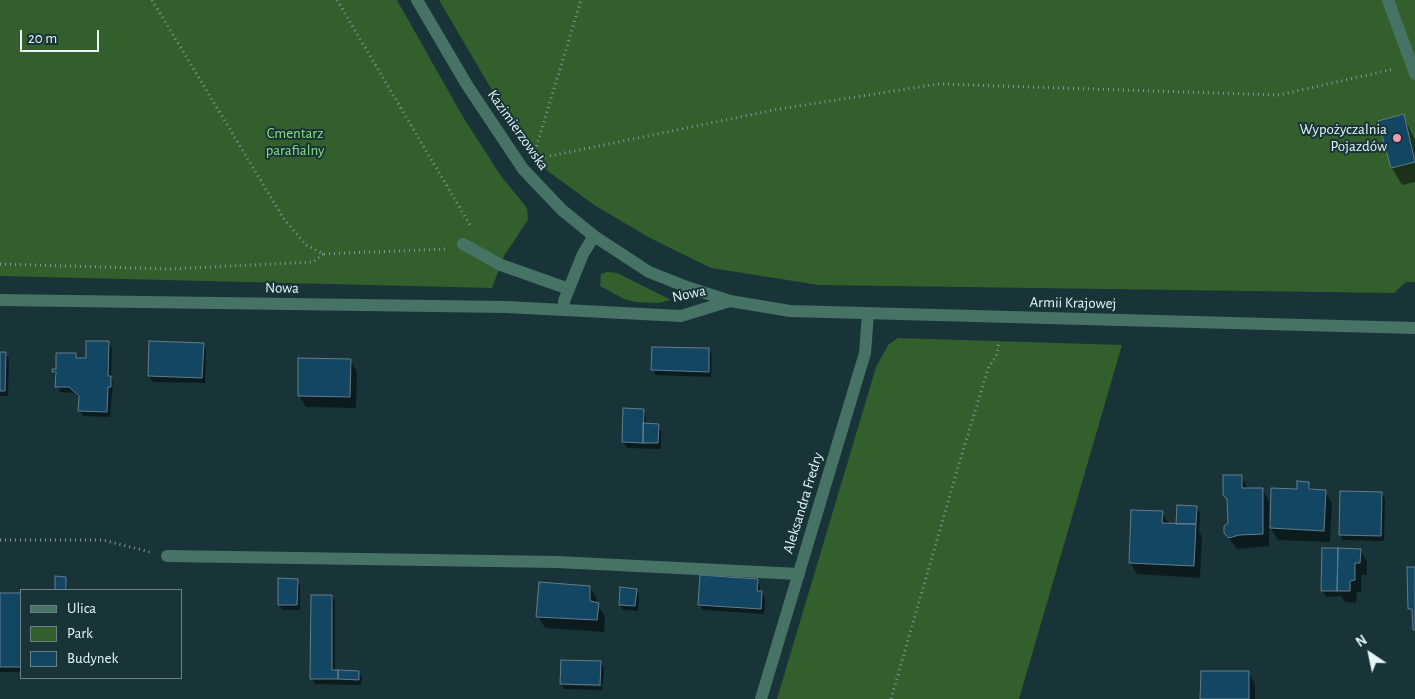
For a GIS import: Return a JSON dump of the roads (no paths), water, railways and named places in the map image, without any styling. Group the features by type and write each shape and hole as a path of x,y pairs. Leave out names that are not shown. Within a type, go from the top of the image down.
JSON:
{"street":[{"name":"Kazimierzowska","path":"417,0 467,85 522,169 562,210 594,236 649,272 730,301"},
{"path":"1388,0 1413,70"},
{"path":"564,310 564,301 568,289 583,254 594,236"},
{"path":"463,244 500,265 520,270 568,289"},
{"name":"Nowa","path":"0,300 506,307 681,316 730,301"},
{"name":"Armii Krajowej","path":"730,301 790,311 1415,328"},
{"name":"Aleksandra Fredry","path":"761,699 864,353 868,314"},
{"path":"168,556 557,562 799,574"}],"place":[{"name":"Wypożyczalnia Pojazdów","path":"1397,138"}],"park label":[{"name":"Cmentarz parafialny","path":"295,142"}]}
